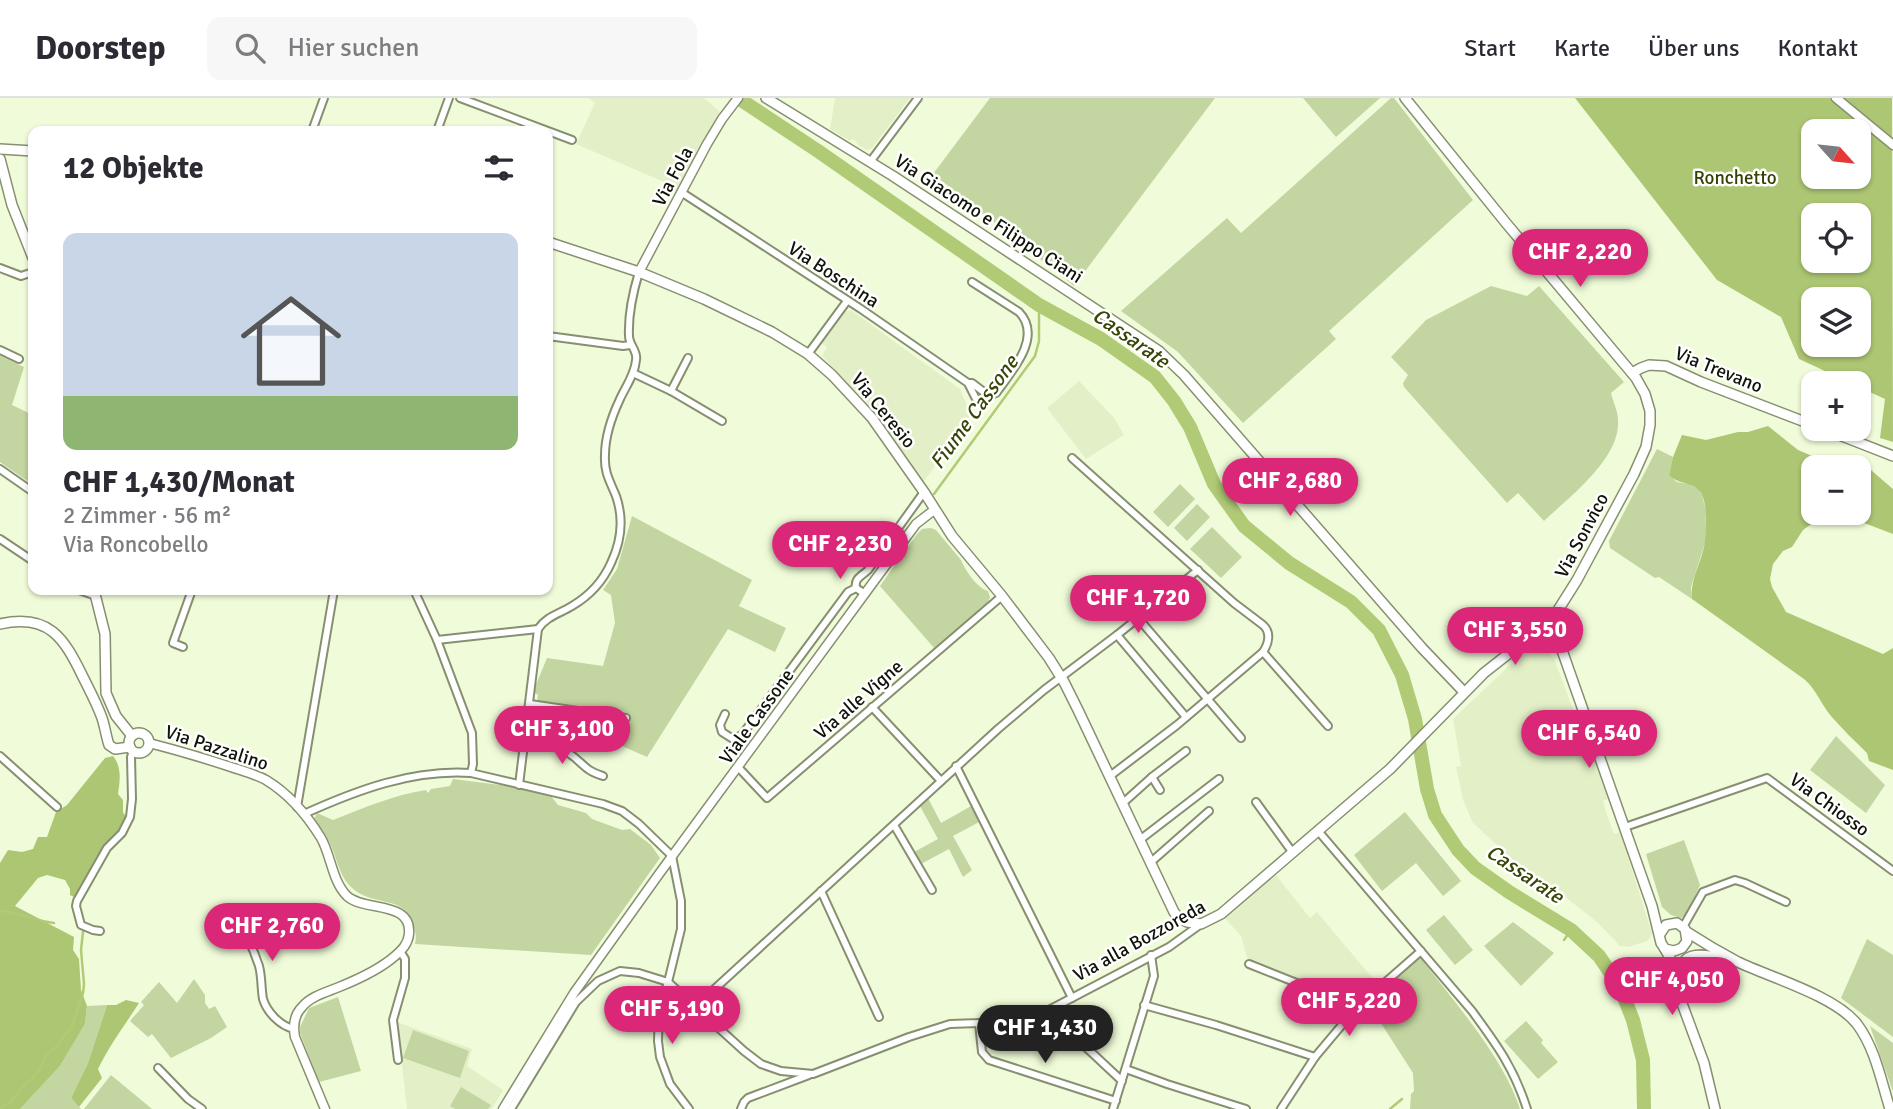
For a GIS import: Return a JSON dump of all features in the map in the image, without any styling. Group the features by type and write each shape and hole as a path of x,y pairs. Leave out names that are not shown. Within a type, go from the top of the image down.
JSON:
{"main road":[{"name":"Via Giacomo e Filippo Ciani","path":"766,98 870,162 1159,351 1184,374 1414,639 1464,692"},
{"path":"1405,98 1632,373"},
{"path":"0,149 28,151"},
{"path":"0,159 12,205 28,245"},
{"name":"Via Ceresio","path":"553,244 639,272 704,299 772,332 808,354 867,412 924,492 951,536 1002,596 1061,677 1170,905 1180,918"},
{"name":"Via Trevano","path":"1632,373 1649,365 1666,366 1801,420"},
{"name":"Via Sonvico","path":"1548,622 1573,587 1646,447 1650,411 1645,394 1632,373"},
{"path":"1855,441 1893,456"},
{"path":"95,595 105,634 106,692 116,716 132,736"},
{"path":"0,624 30,622 44,626 58,635 72,654 97,704 109,745 115,749 131,749 138,753 144,751 149,743 147,738 137,733 132,736 129,741 131,749"},
{"path":"1464,692 1548,622 1557,636 1652,906 1661,943 1670,958 1674,980 1704,1063 1714,1109"},
{"name":"Via alla Bozzoreda","path":"1201,924 1221,914 1319,832 1406,754 1464,692"},
{"path":"1652,906 1738,961 1826,1000 1851,1017 1869,1045 1890,1109"},
{"path":"1180,918 1201,924"},
{"path":"1660,934 1666,925 1681,927"},
{"path":"1665,949 1674,951 1682,948 1687,941 1681,927"},
{"path":"1688,1019 1679,977 1683,963 1699,953 1738,961"}],"street":[{"path":"314,126 324,98"},
{"path":"439,126 449,98"},
{"path":"460,98 536,126"},
{"name":"Via Fola","path":"639,272 714,131 738,98"},
{"path":"870,162 918,98"},
{"path":"1836,98 1893,145"},
{"path":"553,132 572,139"},
{"name":"Via Boschina","path":"681,192 968,383 976,399 981,402 996,393 1023,354 1028,333 1025,319 1018,312 972,282"},
{"path":"0,268 21,276 28,274"},
{"path":"519,785 537,629 543,621 572,606 598,585 611,566 616,552 621,515 605,472 605,446 610,423 637,358 629,337 639,272"},
{"path":"808,354 847,301"},
{"path":"553,337 630,345"},
{"path":"0,350 19,359"},
{"path":"671,391 688,358"},
{"path":"633,373 671,391 722,421"},
{"path":"1072,458 1234,603 1267,629 1268,640 1264,652 1110,776"},
{"path":"0,469 28,489"},
{"name":"Viale Cassone","path":"725,714 720,724 722,732 733,738 741,735 848,593 856,588 856,581 868,570 924,492"},
{"name":"Viale Cassone","path":"503,1109 574,993 659,874 916,524 934,510"},
{"path":"0,539 28,558"},
{"path":"696,1006 956,766 1061,677 1198,570"},
{"path":"856,588 865,594"},
{"path":"183,647 173,643 190,595"},
{"path":"298,807 333,595"},
{"path":"416,595 437,640 472,733 471,773"},
{"name":"Via alle Vigne","path":"738,767 767,798 1002,596"},
{"path":"1138,618 1241,738"},
{"path":"437,640 537,629"},
{"path":"1117,635 1186,717"},
{"path":"1264,652 1328,726"},
{"path":"530,704 626,718"},
{"path":"872,707 941,781"},
{"path":"525,738 557,747 574,757 585,768 603,776"},
{"name":"Via Pazzalino","path":"149,743 254,775 277,788 298,807 322,840 335,874 348,896 363,904 395,911 405,918 408,937 400,951"},
{"path":"100,931 81,925 76,901 107,848 125,829 130,817 131,749"},
{"path":"1123,803 1186,751"},
{"path":"0,756 57,807"},
{"path":"956,766 1072,998"},
{"path":"304,814 339,798 406,777 456,772 588,799 622,811 672,856 681,901 681,929 659,1011 658,1041 660,1057 670,1084 689,1109"},
{"path":"1152,777 1160,790"},
{"name":"Via Chiosso","path":"1625,827 1767,778 1893,871"},
{"path":"1140,839 1219,779"},
{"path":"1256,802 1293,853"},
{"path":"1151,862 1209,811"},
{"path":"894,825 932,890"},
{"path":"1319,832 1472,1011 1499,1047 1514,1075 1527,1109"},
{"path":"1681,927 1703,892 1735,880 1786,902"},
{"path":"821,891 879,1017"},
{"path":"234,916 257,961 264,1000 275,1018 294,1029"},
{"path":"1179,940 1182,926 1180,918"},
{"name":"Via alla Bozzoreda","path":"511,1109 576,1002 592,985 609,974 629,971 668,982 761,1064 781,1071 813,1074 950,1024 979,1023 1039,1014 1179,940 1201,924"},
{"path":"325,1109 295,1037 298,1013 309,1001 375,970 400,951 405,959 405,978 393,1020 398,1060"},
{"path":"1281,1109 1315,1057 1357,1007 1421,951"},
{"path":"979,1023 982,1052 987,1058 1115,1105 1154,976 1152,955"},
{"path":"1249,964 1357,1007"},
{"path":"1061,1004 1074,1036 1122,1081"},
{"path":"1144,1005 1315,1057"},
{"path":"158,1068 188,1100 202,1109"},
{"path":"1126,1069 1247,1109"},
{"path":"741,1109 748,1098 813,1074"}],"shaded area":[{"path":"589,98 704,98 720,112 678,188 576,144 595,103"},
{"path":"835,98 910,98 872,148 867,150 856,141 850,141 830,129"},
{"path":"990,98 1215,98 1074,286 933,174"},
{"path":"1303,98 1380,98 1336,137"},
{"path":"1394,98 1473,200 1329,331 1336,339 1243,423 1178,352 1121,311 1227,218 1241,233"},
{"path":"1491,286 1527,296 1539,286 1624,382 1611,393 1618,420 1617,434 1611,448 1592,476 1544,521 1518,493 1507,503 1404,387 1403,383 1408,375 1391,357 1426,320"},
{"path":"851,310 960,389 971,415 922,484 875,411 822,356 827,347 822,343 844,312"},
{"path":"0,356 24,367 12,405 28,413 28,482 0,462"},
{"path":"1079,381 1115,419 1124,435 1086,459 1047,408"},
{"path":"1657,449 1673,457 1669,475 1677,482 1698,489 1706,511 1705,543 1691,587 1692,599 1610,548 1609,541"},
{"path":"1180,484 1195,499 1168,527 1153,512"},
{"path":"1197,504 1210,517 1187,541 1174,528"},
{"path":"632,516 752,580 739,606 786,628 775,652 728,629 647,757 536,708 538,695 533,692 547,658 603,666 615,623 611,595 603,590 617,569"},
{"path":"1212,527 1242,557 1221,578 1190,549"},
{"path":"922,529 936,530 972,578 988,591 990,597 988,602 935,649 880,586 917,534"},
{"path":"1540,645 1546,647 1555,661 1583,736 1588,741 1608,799 1603,801 1608,818 1614,834 1620,832 1652,933 1647,941 1628,947 1620,946 1598,923 1514,861 1473,823 1463,800 1456,767 1461,766 1453,719 1511,664"},
{"path":"1836,736 1885,785 1866,813 1810,770"},
{"path":"453,779 547,791 558,805 586,813 592,819 622,830 630,829 651,845 660,858 591,955 415,944 416,936 409,914 395,904 358,893 346,881 329,842 314,819 317,813 333,820 414,792 426,790 428,793 431,789 450,786"},
{"path":"928,798 941,823 973,805 981,821 953,836 972,870 963,877 949,849 921,864 914,852 938,839 920,806"},
{"path":"1405,812 1461,881 1443,896 1416,863 1382,891 1354,855"},
{"path":"1684,840 1700,885 1687,914 1681,918 1671,915 1662,907 1646,854"},
{"path":"1272,870 1310,918 1317,912 1380,987 1357,1007 1249,964 1241,936 1221,914"},
{"path":"1444,915 1473,950 1455,965 1426,930"},
{"path":"1513,922 1554,953 1521,986 1484,946"},
{"path":"1867,939 1893,955 1893,1037 1841,998"},
{"path":"1419,956 1490,1050 1520,1109 1410,1109 1411,1094 1414,1091 1413,1073 1368,1003"},
{"path":"194,979 205,995 205,1003 209,1009 215,1006 227,1027 171,1058 152,1034 148,1037 130,1021 144,1005 141,1002 159,982 177,1003"},
{"path":"338,997 361,1071 319,1082 300,1027 309,1008"},
{"path":"107,1005 88,1063 71,1098 81,1109 20,1109 60,1066 85,1024 87,1006"},
{"path":"1526,1021 1558,1062 1538,1079 1504,1041"},
{"path":"397,1022 472,1049 467,1066 503,1090 492,1109 407,1109"},
{"path":"1870,1026 1893,1043 1893,1092"},
{"path":"413,1030 469,1051 460,1078 403,1058"},
{"path":"111,1075 152,1109 84,1109"},
{"path":"461,1087 491,1105 488,1109 455,1109 450,1106"}],"green space":[{"name":"Ronchetto","path":"1575,98 1892,98 1893,442 1880,438 1885,399 1871,393 1871,371 1825,371 1799,359 1781,317 1717,280"},
{"path":"1768,426 1798,450 1810,455 1801,455 1801,525 1810,525 1773,564 1770,579 1786,612 1883,654 1893,648 1893,770 1869,761 1867,753 1831,716 1804,679 1692,599 1694,579 1705,544 1706,513 1698,489 1669,475 1673,457 1682,435 1706,440"},
{"path":"1871,470 1893,489 1893,534 1869,525"},
{"path":"113,756 119,769 118,794 123,800 126,817 100,860 74,897 70,895 65,880 47,875 38,878 15,906 74,937 73,950 79,959 81,990 87,1006 85,1024 60,1066 20,1109 0,1109 0,863 8,850 22,852 33,849 38,837 47,837 56,812 67,805 105,758"},
{"path":"126,1000 139,1003 98,1069 102,1078 79,1107 71,1098 88,1063 107,1005 116,1005"}],"waterway":[{"name":"Cassarate","path":"738,98 1039,305 1101,339 1155,377 1190,427 1214,484 1244,526 1289,563 1351,602 1379,630 1402,675 1415,719 1427,789 1435,815 1458,850 1475,868 1571,930 1599,956 1620,987 1633,1020 1643,1060 1644,1109"},
{"name":"Fiume Cassone","path":"934,494 1035,356 1039,341 1039,305"},
{"path":"0,911 54,923"},
{"path":"1564,940 1571,930"},
{"path":"0,1108 11,1102 32,1079 41,1068 44,1058 72,1026 83,993 83,932"},
{"path":"1390,1109 1402,1099"}],"tunnel":[{"path":"227,906 232,914"}]}
